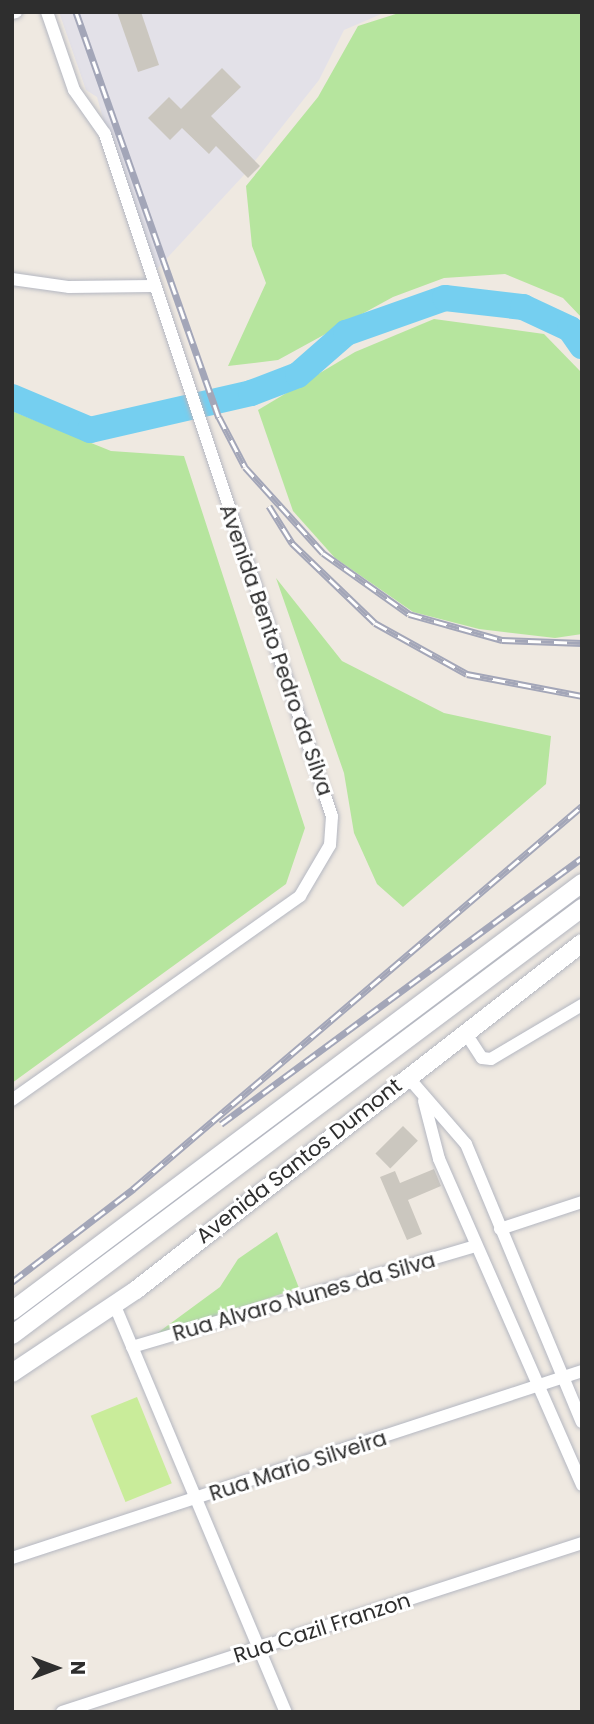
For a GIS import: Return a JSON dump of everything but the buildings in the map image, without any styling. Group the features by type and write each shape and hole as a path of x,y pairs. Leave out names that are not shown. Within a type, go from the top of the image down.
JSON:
{"main road":[{"path":"12,1311 582,883"},
{"name":"Avenida Santos Dumont","path":"12,1335 582,908"},
{"name":"Avenida Santos Dumont","path":"12,1373 114,1306 407,1076 582,943"}],"street":[{"name":"Avenida Bento Pedro da Silva","path":"12,1100 300,896 330,845 327,793 198,424 105,134 74,90 47,12"},
{"path":"12,279 69,287 152,286"},
{"path":"465,1032 482,1058 491,1059 582,1005"},
{"path":"407,1076 424,1101 466,1144 582,1422"},
{"path":"424,1101 439,1158 582,1485"},
{"path":"500,1229 582,1202"},
{"name":"Rua Alvaro Nunes da Silva","path":"132,1347 476,1246"},
{"path":"114,1306 286,1712"},
{"name":"Rua Mario Silveira","path":"12,1558 582,1371"},
{"name":"Rua Cazil Franzon","path":"62,1712 582,1543"}],"shaded area":[{"path":"59,12 386,12 344,30 319,80 243,176 157,269 141,253 97,97 86,90"}],"green space":[{"path":"402,12 582,12 582,318 563,298 505,274 444,278 393,297 278,360 228,366 266,283 252,246 246,186 318,97 358,26"},
{"path":"434,319 544,334 581,372 582,634 555,638 479,629 413,612 335,558 293,511 258,410 355,352"},
{"path":"12,411 111,451 184,456 305,828 286,884 12,1083"},
{"path":"276,578 342,661 444,713 551,736 546,784 403,907 377,884 354,833 344,773"},
{"path":"277,1232 299,1288 152,1337 220,1287 238,1259"},
{"path":"137,1397 172,1483 125,1502 91,1416"}],"waterway":[{"path":"12,397 90,430 251,393 298,375 346,333 445,298 523,307 570,329 582,346"}],"railway":[{"path":"76,12 219,417 245,467 323,553 409,614 502,640 582,643"},
{"path":"269,506 292,543 375,623 467,674 582,696"},
{"path":"12,1282 133,1189 582,806"},
{"path":"221,1124 582,858"}]}
